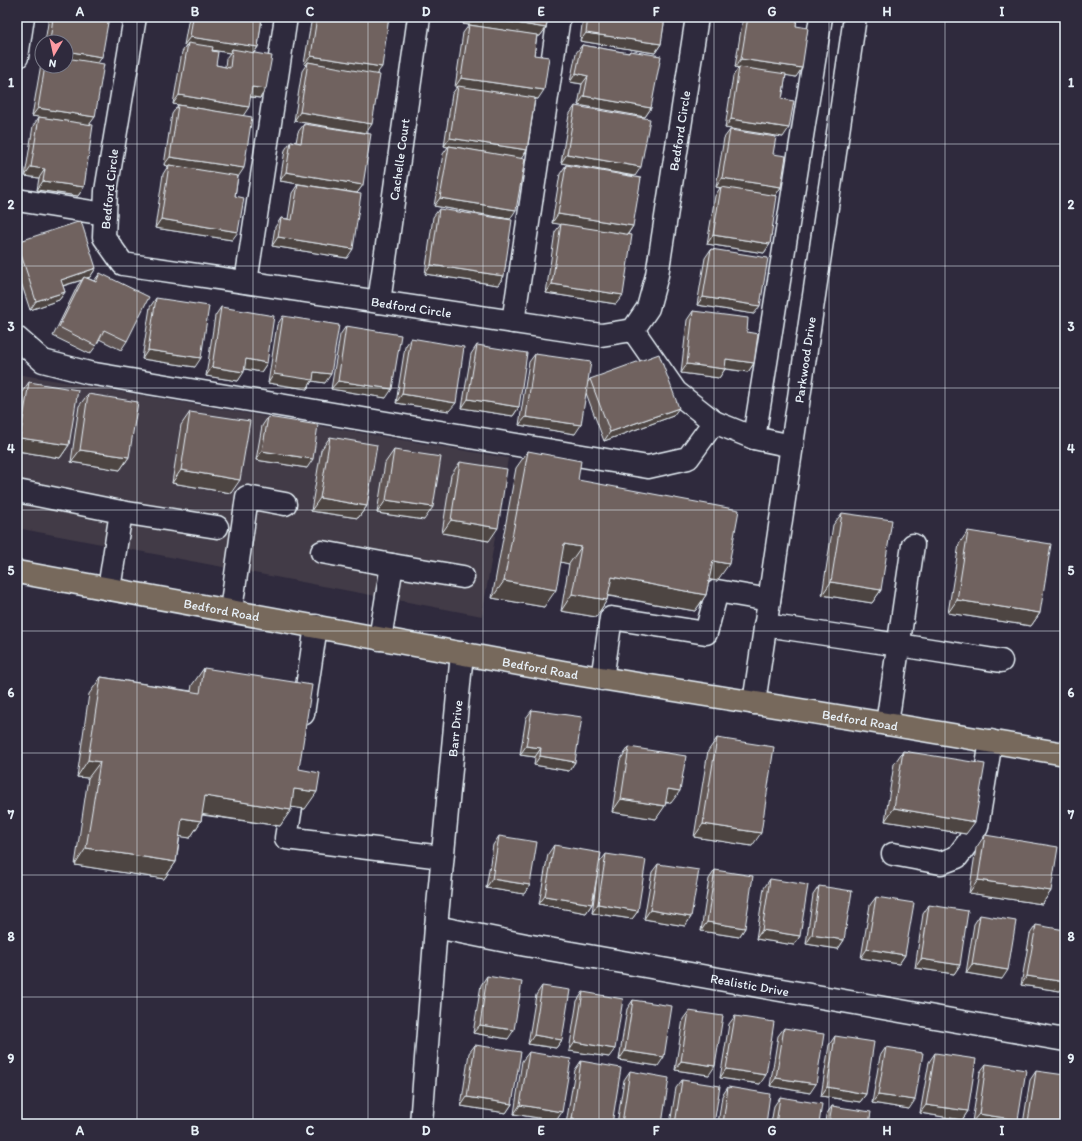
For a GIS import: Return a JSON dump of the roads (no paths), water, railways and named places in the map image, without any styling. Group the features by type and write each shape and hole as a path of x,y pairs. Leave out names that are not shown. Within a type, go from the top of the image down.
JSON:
{"main road":[{"name":"Bedford Road","path":"17,572 602,679 1065,754"}],"street":[{"path":"17,57 23,17"},
{"name":"Bedford Circle","path":"135,17 106,191 104,237 123,264 601,335 634,330 648,308 657,275 697,17"},
{"path":"246,282 286,17"},
{"name":"Cachelle Court","path":"379,302 419,17"},
{"path":"513,322 559,17"},
{"path":"754,438 821,17"},
{"name":"Parkwood Drive","path":"754,703 855,17"},
{"path":"17,200 105,214"},
{"path":"634,330 676,392 714,422 754,438 792,446"},
{"path":"17,338 43,361 89,373 648,467 688,458 714,422"},
{"path":"17,491 121,512 217,527"},
{"path":"231,610 247,497 286,504"},
{"path":"110,588 121,512"},
{"path":"887,724 913,544"},
{"path":"322,552 464,577"},
{"path":"380,638 392,565"},
{"path":"602,679 611,618 706,633 716,591 769,600"},
{"path":"765,625 898,644 1001,662"},
{"path":"300,736 316,626"},
{"name":"Barr Drive","path":"422,1124 436,926 462,653"},
{"path":"893,854 940,863 957,857 978,827 991,741"},
{"path":"291,807 286,838 442,857"},
{"name":"Realistic Drive","path":"436,926 526,944 1065,1040"}]}
